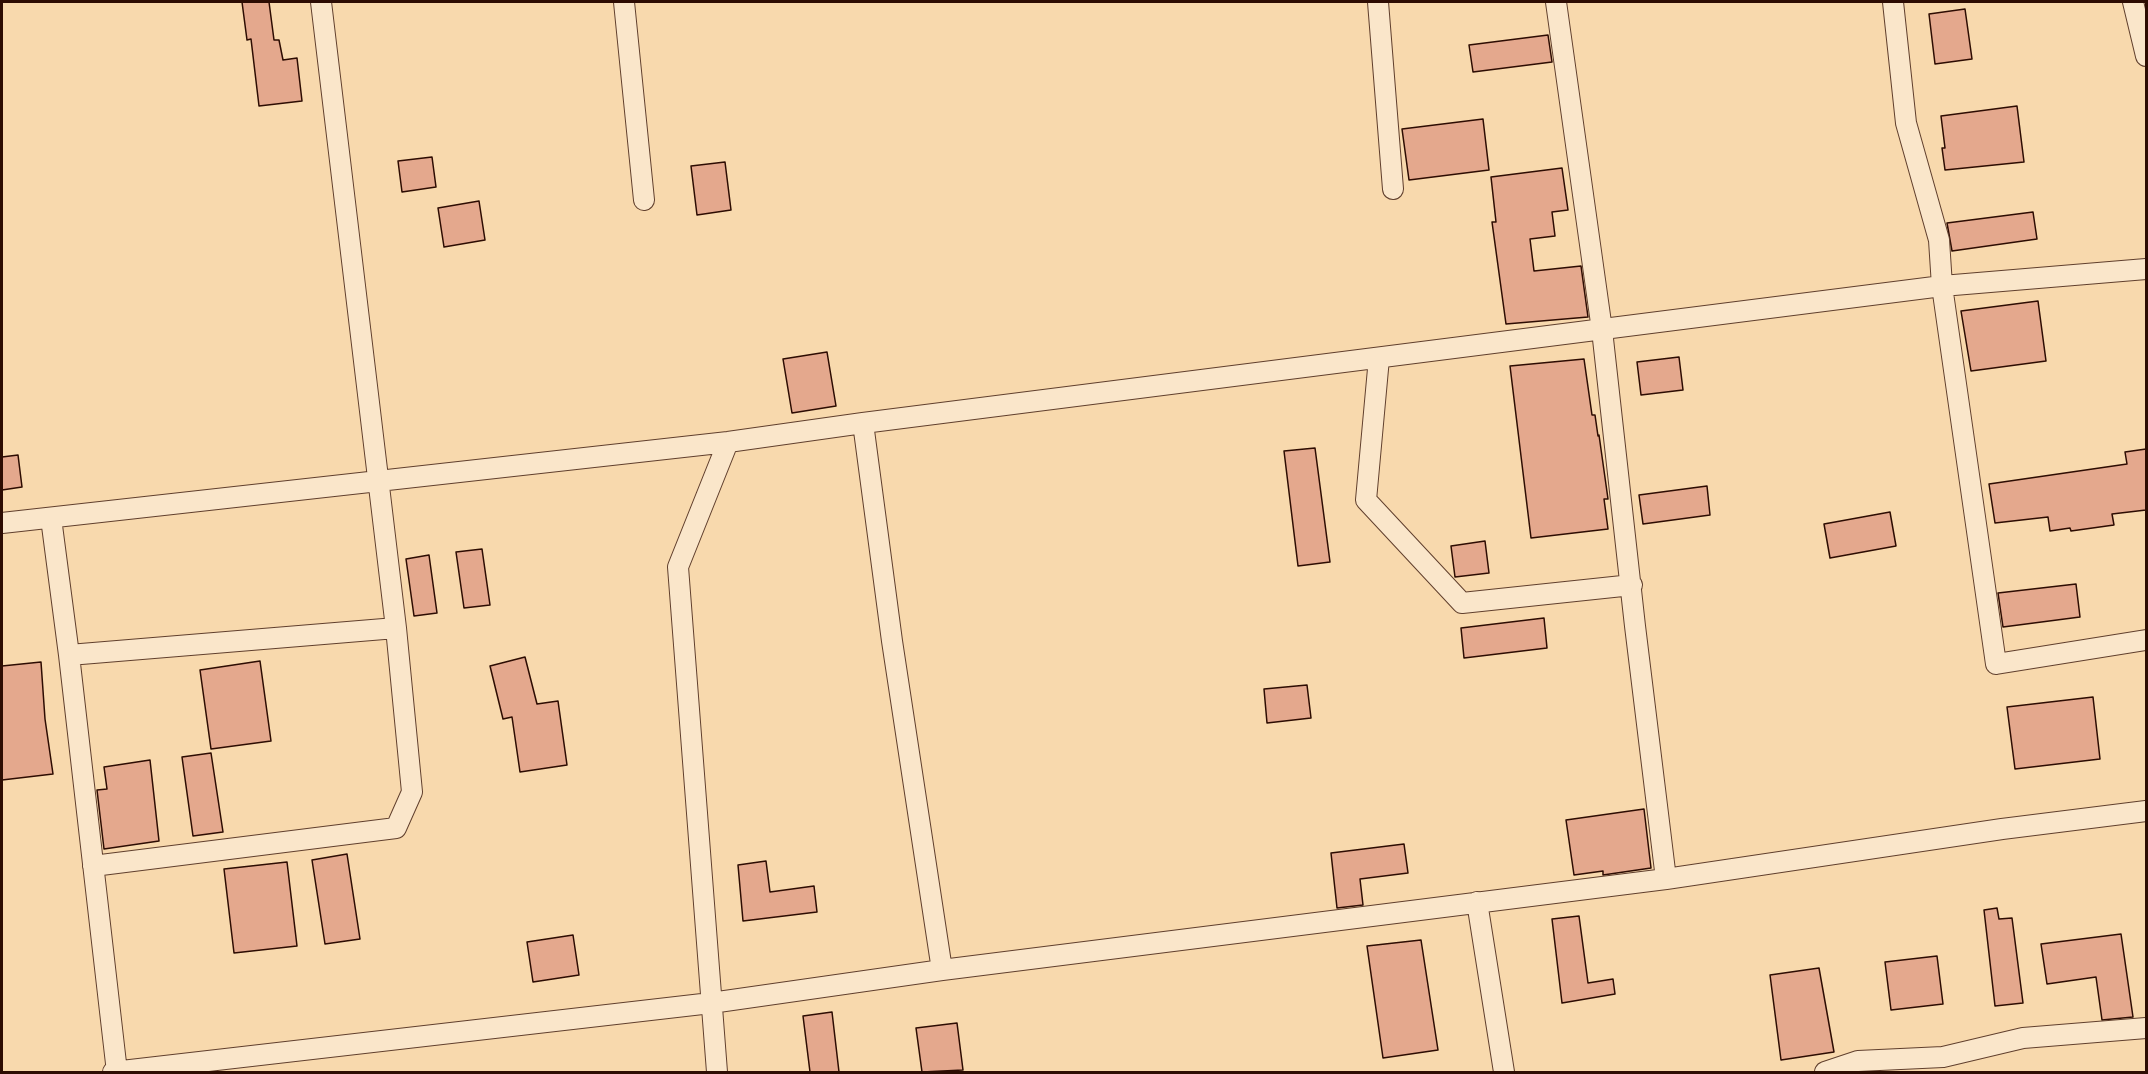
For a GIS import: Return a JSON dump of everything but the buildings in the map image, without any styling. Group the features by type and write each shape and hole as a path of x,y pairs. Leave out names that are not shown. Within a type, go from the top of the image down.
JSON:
{"street":[{"path":"93,866 396,828 412,792 396,627 321,2"},
{"path":"624,2 644,200"},
{"path":"1378,2 1393,189"},
{"path":"1557,2 1602,330 1666,879"},
{"path":"1893,2 1906,123 1939,240 1942,286 1996,664 2146,640"},
{"path":"2133,2 2146,56"},
{"path":"2,523 729,442 1942,286 2146,269"},
{"path":"1379,358 1366,500 1462,603 1632,585"},
{"path":"863,423 892,641 942,970"},
{"path":"717,1072 678,567 729,442"},
{"path":"51,518 69,655 115,1072 711,1003 942,970 1666,879 2002,829 2146,811"},
{"path":"69,655 396,627"},
{"path":"1477,902 1504,1072"},
{"path":"1825,1072 1858,1061 1943,1057 2023,1038 2146,1028"}]}
